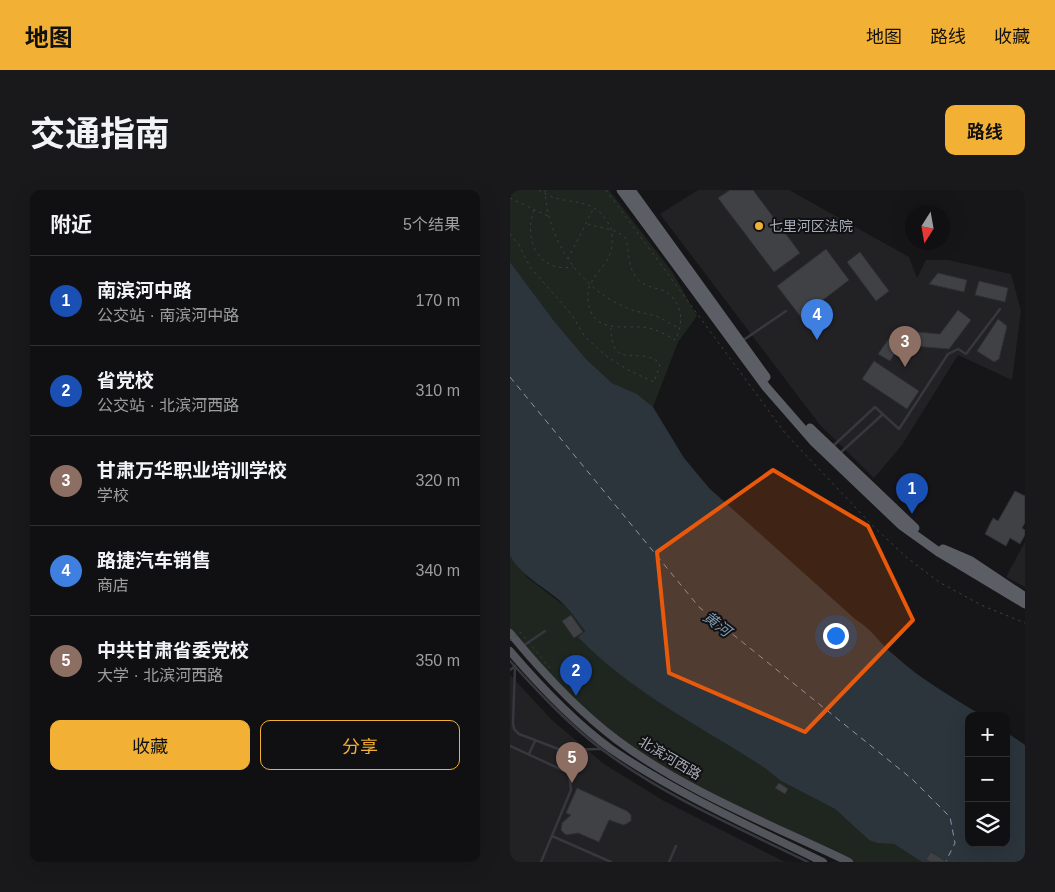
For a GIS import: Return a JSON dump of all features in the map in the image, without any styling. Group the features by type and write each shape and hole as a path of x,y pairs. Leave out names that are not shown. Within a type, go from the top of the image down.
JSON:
{"highway":[{"path":"621,190 766,386 814,442 901,525 940,552 1025,604"},
{"path":"631,190 771,384 830,448 904,519 932,541 971,561 1025,597"}],"main road":[{"name":"北滨河西路","path":"510,633 567,697 616,740 692,786 849,862"},
{"name":"北滨河西路","path":"512,656 560,705 610,748 694,799 823,862"}],"lane":[{"path":"830,448 875,407 900,429 948,354 958,348 966,354 1000,309"},
{"path":"741,342 786,311"},
{"path":"838,456 882,415"},
{"path":"522,647 545,631"},
{"path":"512,656 515,666 514,729 519,734 560,750 610,748"},
{"path":"512,656 515,666 553,708 601,748 646,778 690,803 808,862"},
{"path":"510,670 515,666"},
{"path":"529,754 535,740"},
{"path":"510,746 569,773 571,790 541,862"},
{"path":"552,836 611,862"},
{"path":"669,862 676,846"}],"path":[{"path":"539,190 545,195 579,200 594,207 604,216 611,229 611,252 589,284 587,297 591,313 605,325 611,327 655,330 675,340 681,320 679,306 667,293 648,287 640,282 630,266 625,237 611,229 586,223"},
{"path":"545,190 548,216 568,259 589,284 624,307 658,317 679,328"},
{"path":"510,198 548,216"},
{"path":"568,259 594,207"},
{"path":"534,210 529,233 532,244 538,254 547,262 558,267 574,267"},
{"path":"510,234 530,267 567,308 585,337 621,366 654,382 660,365 658,361 642,356 628,357 620,352 611,338 611,327"},
{"path":"510,641 520,632 550,668"}],"highlighted area":[{"path":"773,470 868,526 913,620 805,732 669,673 657,552"}],"shaded area":[{"path":"510,190 609,190 673,273 697,316 678,342 653,407 637,394 612,383 586,359 554,321 510,262"},
{"path":"698,190 789,190 909,257 917,278 926,260 948,260 1011,274 1021,311 1012,380 958,355 902,445 874,478 820,425 660,214"},
{"path":"1025,542 1025,587 1006,577"},
{"path":"510,556 528,578 567,608 585,631 579,636 622,675 668,708 766,769 781,781 835,809 869,840 894,844 922,862 847,862 647,760 567,697 510,633"},
{"path":"510,675 553,721 604,764 664,801 785,862 510,862"}],"water":[{"name":"黄河","path":"510,262 554,321 586,359 612,383 637,394 653,407 684,458 709,488 866,627 904,664 937,688 976,712 965,712 965,847 1010,847 1010,735 1025,745 1025,862 922,862 894,844 878,843 869,840 835,809 781,781 766,769 668,708 621,675 578,637 585,631 568,609 523,572 510,556"}],"building":[{"name":"七里河区法院","path":"730,190 753,190 800,253 774,272 718,198"},
{"path":"826,249 849,280 819,303 825,312 807,325 777,286"},
{"path":"860,252 889,291 876,301 847,262"},
{"path":"938,273 967,280 964,292 929,284"},
{"path":"979,281 1008,288 1005,302 975,295"},
{"path":"958,310 971,320 949,349 900,345 890,361 878,354 895,330 940,334"},
{"path":"998,319 1007,326 999,359 994,362 977,351"},
{"path":"874,361 919,391 907,409 862,379"},
{"path":"1015,491 1025,496 1025,523 1022,528 1025,530 1025,535 1020,544 1010,538 1006,546 985,534 993,518 998,521"},
{"path":"571,615 583,632 574,638 562,621"},
{"path":"779,783 788,789 785,794 775,788"},
{"path":"577,788 627,811 631,815 631,821 624,825 609,820 599,842 578,833 566,835 561,830 562,823 571,815 566,813"},
{"path":"931,852 947,862 930,862 926,859"}],"ferry route":[{"path":"510,377 699,607 912,779 950,817 955,843 946,861"}],"place":[{"name":"七里河区法院","path":"759,226"},
{"name":"路捷汽车销售","path":"817,340"},
{"name":"甘肃万华职业培训学校","path":"905,367"},
{"name":"南滨河中路","path":"912,514"},
{"name":"省党校","path":"576,696"},
{"name":"中共甘肃省委党校","path":"572,783"}]}
